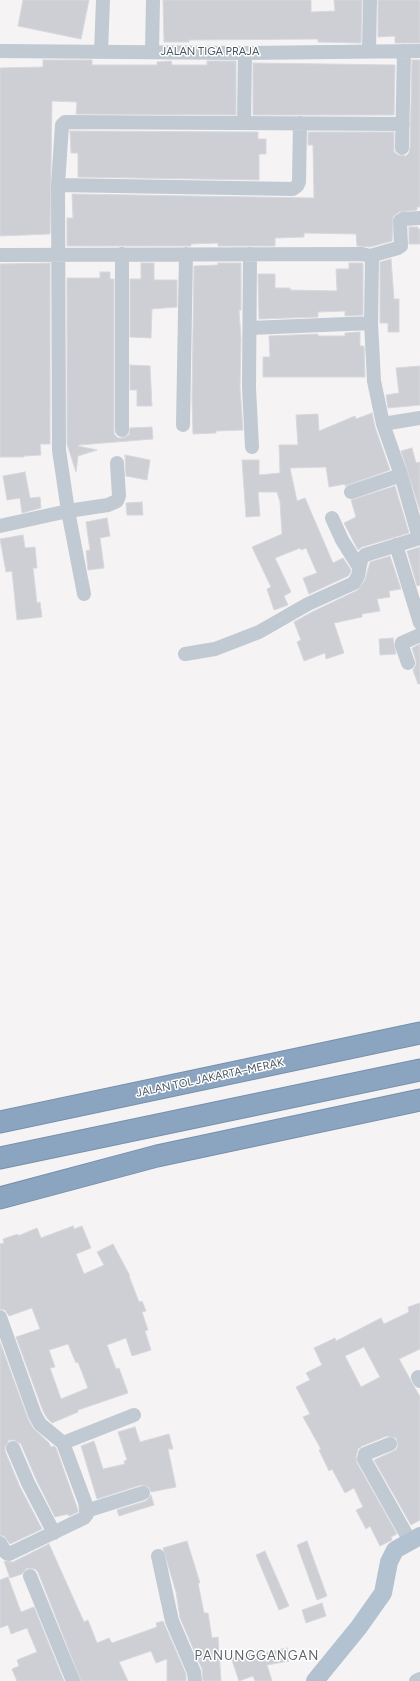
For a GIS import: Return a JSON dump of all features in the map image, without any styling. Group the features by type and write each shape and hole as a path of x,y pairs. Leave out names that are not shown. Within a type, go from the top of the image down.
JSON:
{"highway":[{"name":"JALAN TOL JAKARTA–MERAK","path":"0,1122 420,1033"},
{"path":"0,1158 420,1070"},
{"path":"0,1198 157,1156 420,1100"}],"main road":[{"path":"315,1681 359,1627 383,1593 389,1562 395,1550 415,1539"}],"street":[{"path":"101,52 103,0"},
{"path":"152,52 153,0"},
{"path":"369,50 370,0"},
{"name":"JALAN TIGA PRAJA","path":"0,51 245,53 369,50 420,51"},
{"path":"402,148 404,51"},
{"path":"244,122 245,53"},
{"path":"84,594 68,511 59,450 58,185 60,130 62,125 65,122 403,124"},
{"path":"58,185 292,189 297,186 299,182 300,123"},
{"path":"0,255 362,254 370,256 401,246 400,222 403,219 420,218"},
{"path":"122,254 122,430"},
{"path":"183,425 186,254"},
{"path":"250,254 249,388 252,447"},
{"path":"185,654 215,649 259,632 308,604 354,583 358,576 359,566 364,555 420,538 401,475 383,424 374,381 372,259 370,256"},
{"path":"250,328 372,323"},
{"path":"383,424 420,418"},
{"path":"0,526 68,511 108,505 117,501 119,496 117,463"},
{"path":"351,492 401,475"},
{"path":"332,518 342,540 359,566"},
{"path":"396,545 420,623"},
{"path":"408,663 402,645 420,635"},
{"path":"0,1543 6,1553 9,1554 84,1518 86,1514 63,1443 40,1424 34,1415 1,1319"},
{"path":"63,1443 134,1415"},
{"path":"390,1444 365,1454 364,1459 415,1539"},
{"path":"13,1448 28,1483 54,1533"},
{"path":"86,1511 143,1493"},
{"path":"158,1556 172,1621 194,1672 195,1681"},
{"path":"30,1576 73,1681"},
{"path":"416,1681 420,1679"}],"building":[{"path":"23,0 89,0 81,39 18,26"},
{"path":"163,0 311,0 311,12 335,11 334,0 362,0 361,43 318,42 318,39 189,40 189,42 164,42"},
{"path":"378,0 420,0 420,43 395,43 395,36 378,37"},
{"path":"43,60 92,60 92,65 157,65 157,62 171,61 172,65 207,65 207,61 236,61 236,115 76,114 77,102 52,101 50,234 0,236 0,68 43,67"},
{"path":"412,60 420,60 420,207 417,207 417,210 399,212 393,217 392,241 370,247 357,246 356,234 304,233 304,237 275,238 275,246 218,246 218,243 191,244 191,246 67,246 67,218 73,218 72,194 314,198 313,145 308,145 308,132 394,132 394,152 398,155 406,156 409,153 410,148"},
{"path":"253,63 395,65 394,115 253,115"},
{"path":"70,131 258,132 258,139 266,139 266,154 259,154 259,180 78,177 78,153 71,153"},
{"path":"409,227 418,227 418,229 420,229 420,244 409,244"},
{"path":"391,259 394,299 399,299 399,332 388,332 388,323 380,323 380,262"},
{"path":"50,263 50,444 40,444 41,455 0,457 0,264"},
{"path":"141,263 154,263 154,280 177,280 177,307 152,309 151,338 130,337 130,279 141,279"},
{"path":"218,263 241,263 241,310 239,310 241,339 240,388 243,430 193,434 192,397 194,266 218,265"},
{"path":"349,263 363,263 363,315 345,316 345,311 318,312 318,317 259,319 258,274 275,274 275,288 290,288 290,290 337,291 336,269 349,269"},
{"path":"100,272 110,272 110,279 114,279 114,434 118,438 122,438 129,435 130,428 152,427 153,439 79,445 78,446 97,450 78,456 76,472 67,444 67,278 100,278"},
{"path":"360,332 360,346 364,346 365,377 263,377 263,357 270,357 269,336 318,334 318,336 345,336 345,333"},
{"path":"130,365 150,366 152,406 137,406 137,390 130,390"},
{"path":"420,366 420,405 388,408 386,395 399,393 396,368"},
{"path":"372,413 375,427 390,470 345,486 345,484 329,487 326,467 290,468 297,501 305,498 333,563 343,558 351,570 350,573 348,576 309,594 303,578 317,573 306,548 301,550 300,548 275,558 291,592 284,596 288,605 274,610 267,589 271,587 252,547 282,534 280,502 277,492 258,492 260,516 246,517 242,460 259,460 259,475 280,473 279,445 298,445 296,415 318,414 319,431 355,416 356,419"},
{"path":"412,448 416,463 420,462 420,511 401,451"},
{"path":"125,455 150,460 147,480 126,476"},
{"path":"25,472 30,498 40,497 41,508 22,513 20,498 7,500 3,476"},
{"path":"395,486 409,533 362,547 358,550 344,523 356,517 351,500"},
{"path":"142,502 143,515 127,515 126,503"},
{"path":"107,518 110,536 100,538 104,568 88,570 86,551 90,550 86,522"},
{"path":"23,535 25,548 35,547 37,568 33,568 37,603 40,602 42,617 17,620 12,571 6,572 0,539"},
{"path":"420,547 420,585 417,586 407,551"},
{"path":"390,556 401,589 389,591 390,597 377,599 380,611 362,614 362,617 334,623 344,653 326,659 325,653 304,661 297,642 301,640 294,622 358,590 365,580 370,562"},
{"path":"393,638 396,654 380,655 379,639"},
{"path":"420,644 420,684 418,684 413,670 416,665 416,661 412,648"},
{"path":"73,1226 74,1229 82,1226 91,1248 76,1254 84,1274 104,1265 97,1252 113,1244 130,1276 139,1302 142,1301 146,1311 142,1312 148,1330 145,1331 151,1350 132,1356 126,1338 107,1345 116,1369 119,1368 128,1393 78,1410 78,1412 52,1423 43,1411 16,1337 40,1329 32,1308 9,1316 5,1310 0,1309 0,1244 4,1243 3,1239 18,1234 18,1236 37,1228 41,1238","holes":["68,1344 76,1363 78,1362 88,1388 61,1399 50,1368 55,1367 49,1350"]},
{"path":"420,1303 420,1349 399,1359 420,1397 420,1520 411,1525 374,1460 396,1450 398,1445 396,1438 387,1436 362,1446 358,1449 356,1457 357,1463 397,1534 391,1537 392,1540 380,1546 370,1526 366,1529 356,1510 363,1507 354,1488 345,1493 332,1469 329,1471 319,1450 321,1449 303,1417 310,1414 296,1387 310,1380 306,1373 322,1365 314,1348 335,1338 336,1341 381,1318 384,1324 409,1312 408,1307","holes":["364,1347 380,1377 361,1387 345,1356"]},
{"path":"0,1342 28,1419 33,1428 49,1443 51,1447 54,1446 56,1448 78,1510 78,1512 69,1516 68,1514 55,1517 21,1444 14,1440 9,1440 5,1447 5,1451 20,1487 42,1529 10,1544 4,1536 0,1535"},
{"path":"135,1427 140,1442 169,1434 173,1449 168,1449 176,1487 151,1492 148,1487 141,1485 97,1499 81,1446 94,1441 103,1469 125,1464 124,1461 127,1460 118,1432"},
{"path":"151,1495 154,1505 119,1516 117,1510 146,1501"},
{"path":"187,1541 200,1583 198,1583 204,1613 208,1613 212,1638 218,1637 221,1681 203,1681 202,1669 180,1618 176,1592 163,1548"},
{"path":"307,1541 327,1596 317,1600 297,1545"},
{"path":"49,1544 84,1622 88,1620 97,1643 109,1638 112,1643 157,1627 156,1623 163,1621 186,1674 186,1681 167,1681 167,1659 156,1663 151,1651 119,1662 128,1681 81,1681 38,1572 35,1569 27,1568 22,1574 10,1578 4,1561 13,1562"},
{"path":"265,1551 289,1606 279,1610 256,1555"},
{"path":"8,1577 21,1612 34,1607 64,1681 17,1681 12,1669 19,1666 17,1660 37,1652 27,1628 11,1634 8,1625 0,1628 0,1580"},
{"path":"322,1603 326,1616 306,1623 302,1610"},
{"path":"287,1648 289,1661 267,1665 272,1681 255,1681 253,1676 239,1681 231,1657 262,1649 263,1653"}],"district":[{"name":"PANUNGGANGAN","path":"257,1656"}]}
